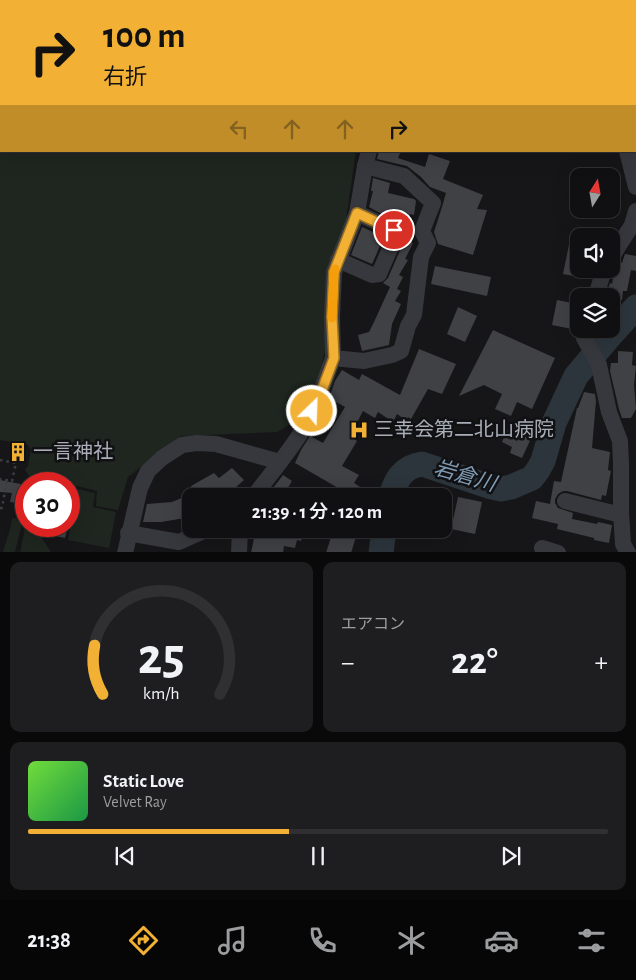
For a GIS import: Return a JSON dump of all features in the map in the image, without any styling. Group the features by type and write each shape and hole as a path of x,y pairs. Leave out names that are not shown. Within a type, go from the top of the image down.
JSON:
{"street":[{"path":"627,152 636,187"},
{"path":"260,488 306,424 319,398 334,358 332,317 334,272 357,213 367,159 404,176 433,203 422,232 428,243 421,258 414,315 408,326 401,351 392,356 364,361 334,358"},
{"path":"620,244 632,225 636,211"},
{"path":"338,260 372,275 379,274 396,235 394,230 357,213"},
{"path":"584,338 600,365 609,412 620,441 622,550"},
{"path":"125,552 140,488 148,471 162,458 182,445 197,443 216,444 280,462"},
{"path":"564,501 621,515"},
{"path":"128,533 179,542 188,538"},
{"path":"239,552 240,538"}],"path":[{"path":"0,460 16,463 12,481 0,479"},
{"path":"0,508 2,508 7,480"}],"shaded area":[{"path":"0,152 356,152 331,323 316,391 292,423 277,432 181,436 128,477 118,510 96,506 97,491 80,487 80,472 26,472 25,470 28,466 31,450 28,445 0,440"},
{"path":"80,490 95,493 93,507 116,512 109,548 68,540 69,537 80,537"},
{"path":"12,518 15,518 15,537 19,537 15,552 3,552"},
{"path":"23,537 41,537 51,552 20,552"}],"building":[{"path":"379,152 401,152 398,158 425,167 429,154 450,161 443,179 483,195 477,209 487,210 473,255 438,244 434,232 446,193 430,187 407,166 377,159"},
{"path":"373,178 390,183 388,193 414,199 416,201 414,215 410,214 409,219 380,213 369,207 373,191 371,191"},
{"path":"362,227 384,237 372,264 351,255"},
{"path":"405,239 413,243 405,259 408,260 399,275 403,277 397,289 401,291 395,301 401,304 392,324 389,345 362,351 358,335 369,332 374,322 390,287 383,283 388,278"},
{"path":"570,240 570,275 563,274"},
{"path":"625,254 636,256 636,271 631,270 627,291 623,291 622,300 620,300 620,288 608,288 610,283 612,284 613,278 620,278 620,262 622,263"},
{"path":"435,266 491,277 487,296 431,284"},
{"path":"557,300 570,303 570,329 552,325"},
{"path":"458,307 477,316 465,342 447,334"},
{"path":"493,330 555,358 532,409 517,402 511,416 495,409 502,394 484,385 459,396"},
{"path":"419,349 456,364 442,394 428,389 411,419 408,417 406,420 397,414 393,422 378,412 375,418 363,411 350,436 357,441 342,466 359,475 354,483 359,488 338,488 295,463 310,436 323,443 345,407 329,398 335,381 342,370 359,380 362,374 400,395"},
{"path":"618,351 633,352 632,365 636,366 634,385 636,409 631,418 622,418 610,371 611,363 618,363"},
{"path":"584,392 595,394 596,401 592,448 610,452 608,470 611,471 606,496 602,495 601,500 563,491 558,494 555,503 558,508 573,513 572,519 612,525 609,543 557,529 558,524 532,518 536,501 550,504 554,481 561,482 577,408"},
{"path":"511,422 534,432 522,458 510,453 512,447 502,442"},
{"path":"232,468 244,480 235,488 192,488 191,486 214,473 219,478"},
{"path":"283,475 292,481 288,488 273,488"},
{"path":"0,480 15,483 15,503 10,502 12,493 0,492"},
{"path":"458,497 482,502 475,534 452,529"},
{"path":"182,498 182,518 161,522 143,522 147,504 172,502"},
{"path":"254,538 302,538 301,541 297,540 295,548 284,546 283,552 251,552"},
{"path":"331,538 356,538 351,552 326,552"}],"waterway":[{"name":"岩倉川","path":"394,488 405,471 422,464 501,489 532,478 543,461 554,423 576,376 636,307"},
{"name":"岩倉川","path":"381,552 383,538"}],"slow traffic":[{"path":"332,318 335,269"}],"place":[{"name":"三幸会第二北山病院","path":"359,430"},
{"name":"一言神社","path":"18,452"}],"route":[{"path":"312,411 334,358 332,317 334,272 357,213 394,230"}]}
